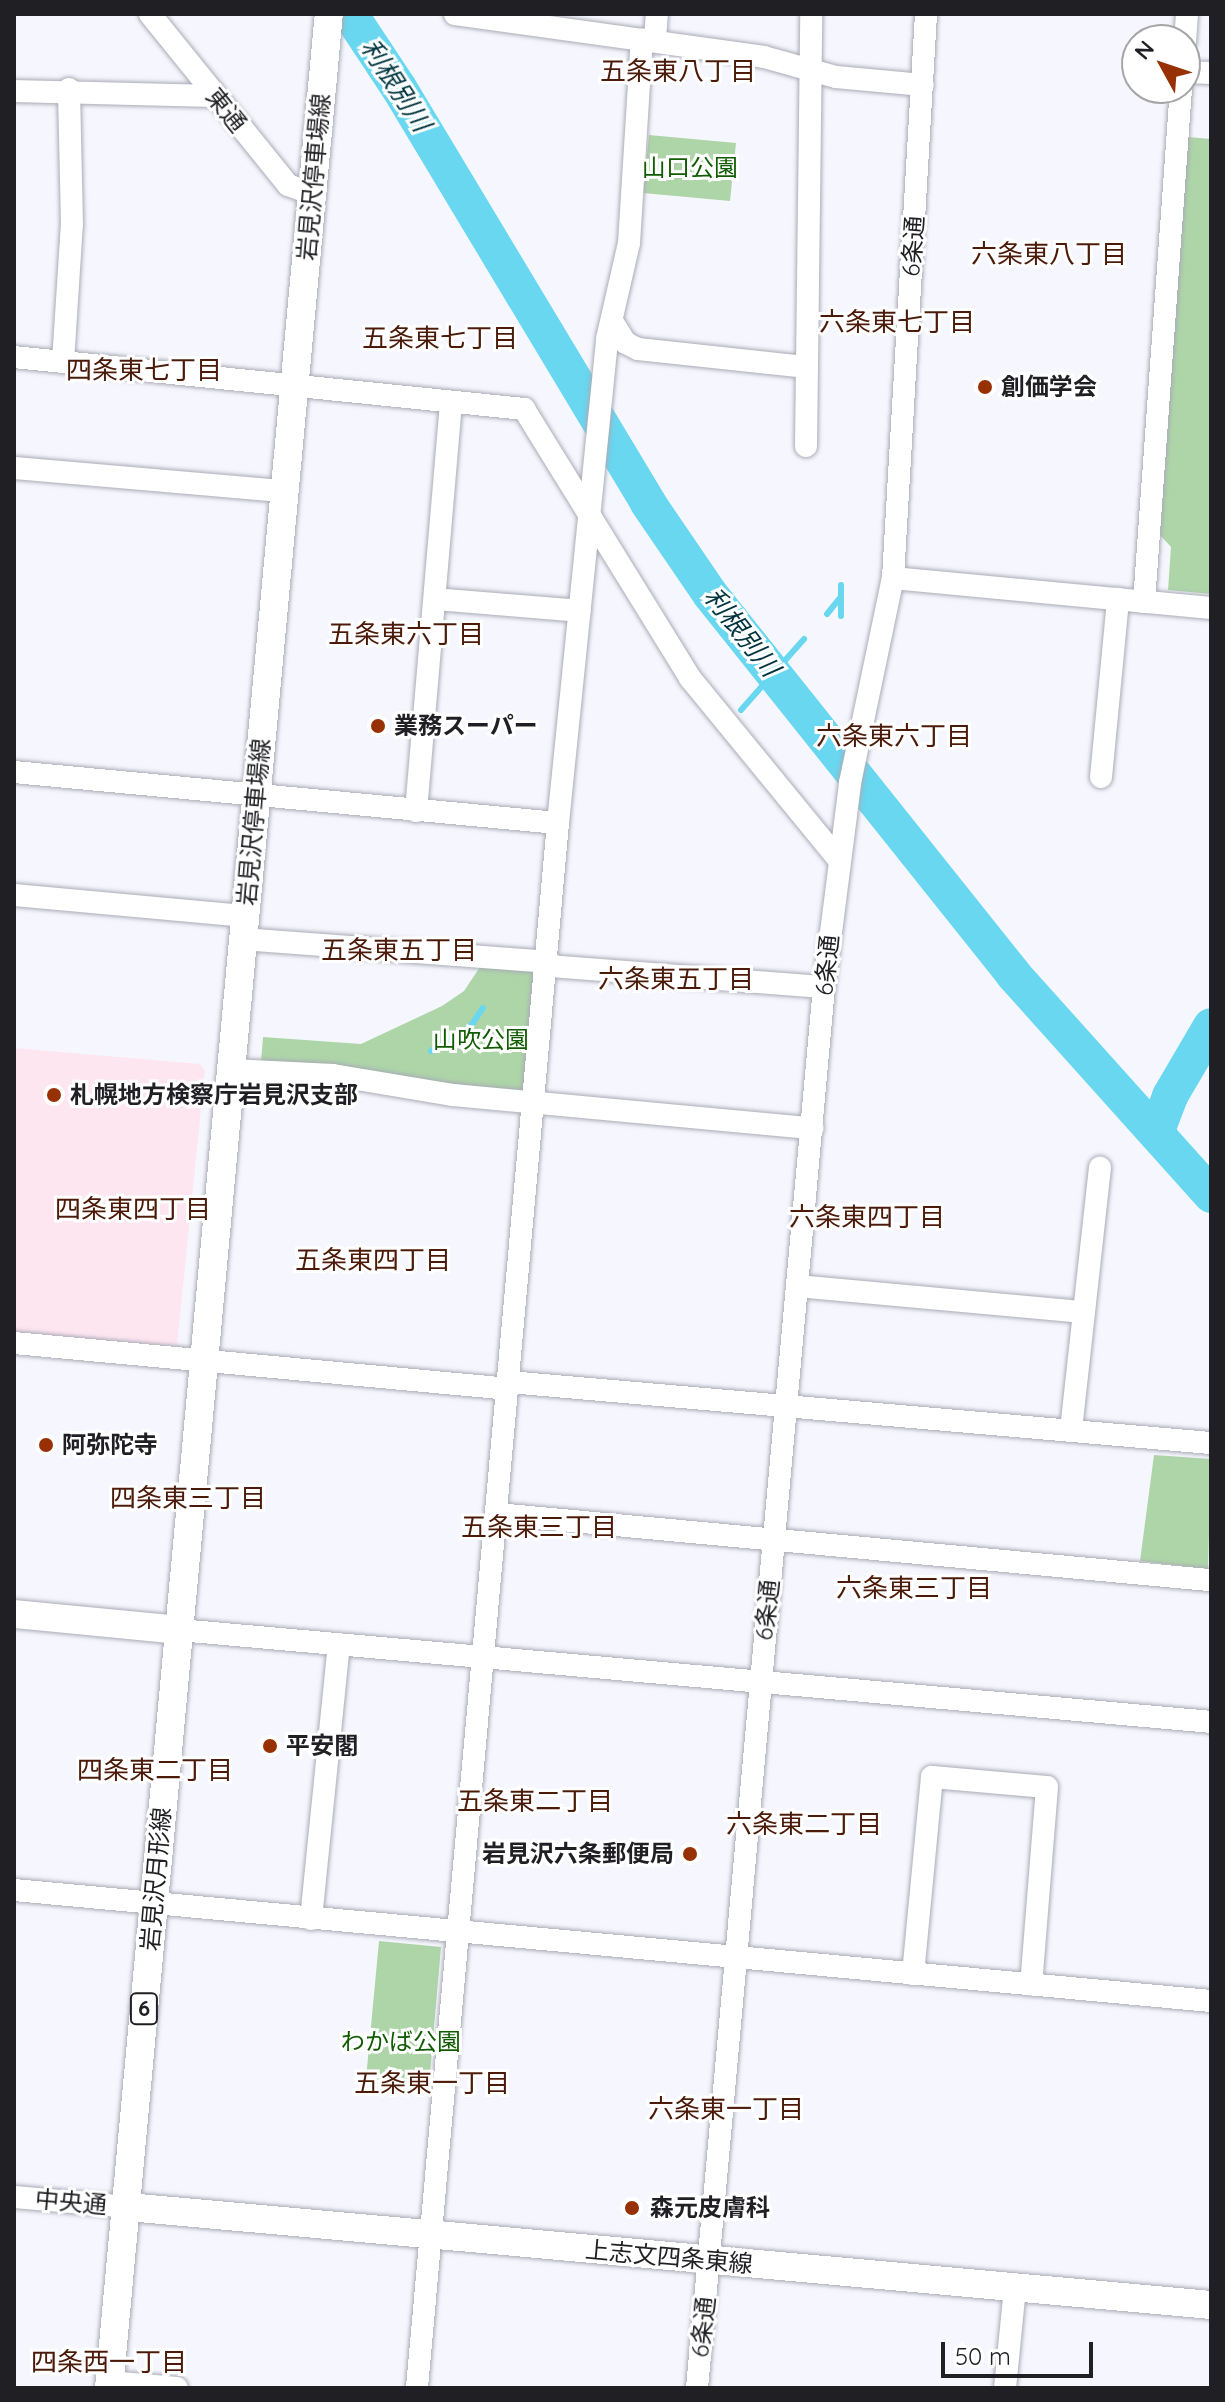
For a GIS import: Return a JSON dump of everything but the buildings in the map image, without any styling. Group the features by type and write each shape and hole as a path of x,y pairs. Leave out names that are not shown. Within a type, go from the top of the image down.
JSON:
{"main road":[{"name":"岩見沢停車場線","path":"179,1630 329,14"},
{"path":"14,1614 179,1630"},
{"name":"岩見沢月形線","path":"109,2385 128,2207 179,1630"},
{"name":"上志文四条東線","path":"128,2207 431,2237 1211,2305"}],"street":[{"name":"東通","path":"150,14 213,96 288,185 310,193"},
{"path":"455,14 503,17 795,63 811,70 923,85"},
{"path":"417,2388 462,1933 508,1385 549,964 558,823 610,330 629,243 648,40 657,14"},
{"path":"806,446 811,14"},
{"name":"6条通","path":"697,2388 824,987 842,832 862,715 893,578 926,14"},
{"path":"63,362 72,224 69,89"},
{"path":"14,91 69,89 213,96"},
{"path":"1144,602 1180,104"},
{"path":"610,330 638,349 807,367"},
{"path":"14,357 524,409 590,520 719,718 839,860"},
{"path":"416,811 451,402"},
{"path":"14,468 285,491"},
{"path":"893,578 1211,608"},
{"path":"435,599 580,611"},
{"path":"1101,777 1118,599"},
{"path":"14,772 558,823"},
{"path":"14,895 244,928 549,964 824,987"},
{"path":"231,1070 333,1075 453,1095 812,1128"},
{"path":"1071,1430 1100,1168"},
{"path":"797,1286 1084,1312"},
{"path":"14,1343 204,1361 786,1405 1211,1443"},
{"path":"497,1514 1209,1580"},
{"path":"179,1630 1208,1722"},
{"path":"311,1919 339,1644"},
{"path":"913,1974 932,1777 946,1778 1047,1787 1031,1984"},
{"path":"14,1890 1211,2001"},
{"name":"中央通","path":"14,2197 128,2207"},
{"path":"1005,2388 1015,2288"},
{"path":"109,2385 177,2388"}],"shaded area":[{"path":"14,1048 200,1064 205,1070 177,1346 14,1332"}],"green space":[{"name":"山口公園","path":"649,135 736,143 730,201 643,193"},
{"path":"1188,137 1211,139 1211,594 1168,590 1171,547 1160,535"},
{"name":"山吹公園","path":"482,964 536,968 525,1092 261,1062 263,1037 361,1044 442,1006 464,991"},
{"path":"1154,1455 1211,1459 1208,1569 1140,1561"},
{"name":"わかば公園","path":"379,1941 441,1947 429,2085 366,2079"}],"waterway":[{"name":"利根別川","path":"350,14 399,88 648,503 710,594 1013,974 1211,1195"},
{"path":"841,585 841,616"},
{"path":"827,614 840,598"},
{"name":"利根別川","path":"741,710 804,639"},
{"path":"431,1051 470,1027 483,1008"},
{"path":"1156,1133 1170,1096 1211,1026"}],"place":[{"name":"創価学会","path":"985,387"},
{"name":"業務スーパー","path":"378,726"},
{"name":"札幌地方検察庁岩見沢支部","path":"54,1095"},
{"name":"阿弥陀寺","path":"46,1445"},
{"name":"平安閣","path":"270,1746"},
{"name":"岩見沢六条郵便局","path":"690,1854"},
{"name":"森元皮膚科","path":"632,2208"}],"district":[{"name":"五条東八丁目","path":"678,71"},
{"name":"六条東八丁目","path":"1049,254"},
{"name":"六条東七丁目","path":"897,322"},
{"name":"五条東七丁目","path":"440,338"},
{"name":"四条東七丁目","path":"144,370"},
{"name":"五条東六丁目","path":"406,634"},
{"name":"六条東六丁目","path":"894,736"},
{"name":"五条東五丁目","path":"399,950"},
{"name":"六条東五丁目","path":"676,979"},
{"name":"四条東四丁目","path":"133,1209"},
{"name":"六条東四丁目","path":"867,1217"},
{"name":"五条東四丁目","path":"373,1260"},
{"name":"四条東三丁目","path":"188,1498"},
{"name":"五条東三丁目","path":"539,1527"},
{"name":"六条東三丁目","path":"914,1588"},
{"name":"四条東二丁目","path":"155,1770"},
{"name":"五条東二丁目","path":"535,1801"},
{"name":"六条東二丁目","path":"804,1824"},
{"name":"五条東一丁目","path":"432,2083"},
{"name":"六条東一丁目","path":"726,2109"},
{"name":"四条西一丁目","path":"109,2362"}]}
